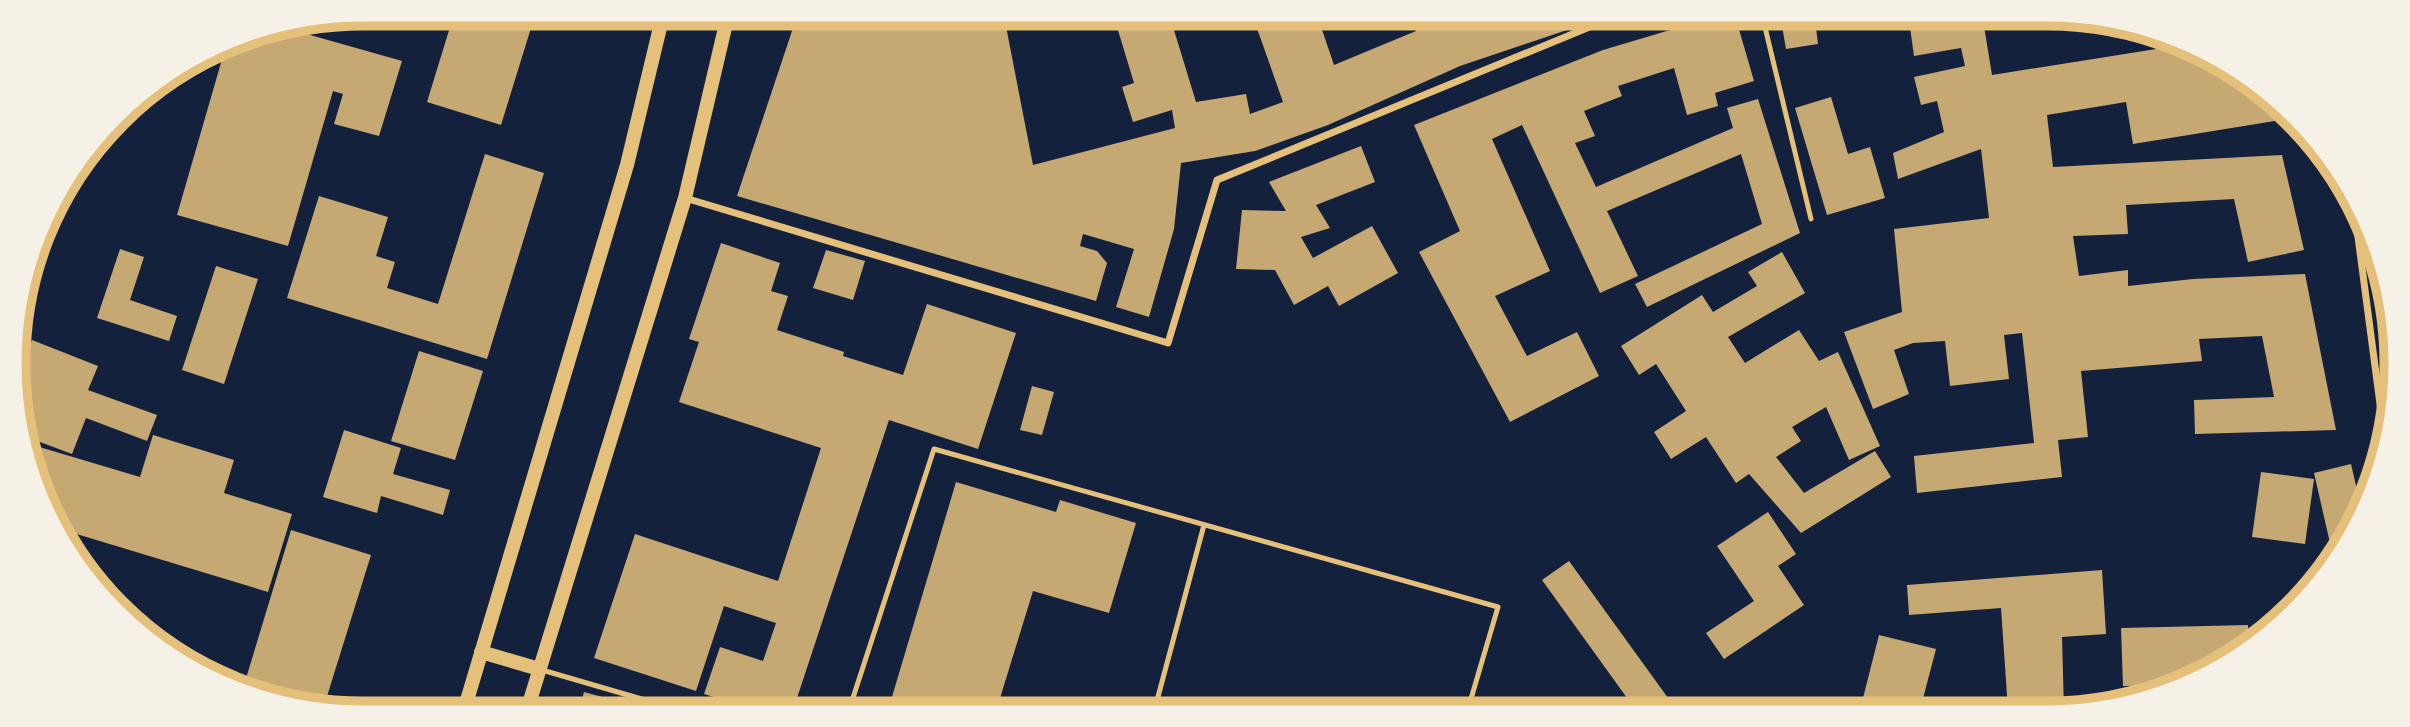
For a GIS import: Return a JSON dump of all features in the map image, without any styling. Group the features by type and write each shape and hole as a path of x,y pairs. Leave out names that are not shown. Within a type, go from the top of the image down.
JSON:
{"main road":[{"path":"467,701 627,164 660,26"},
{"path":"529,701 685,198 726,26"},
{"path":"481,652 539,669"}],"street":[{"path":"685,198 1168,343 1217,180 1592,26"},
{"path":"2359,236 2381,409"}],"lane":[{"path":"1765,26 1811,219"},
{"path":"852,701 934,449 1498,607 1470,701"},
{"path":"1157,701 1203,525"},
{"path":"539,669 648,701"}],"building":[{"path":"450,26 532,26 501,125 427,102"},
{"path":"794,26 1006,26 1033,165 1175,128 1172,110 1133,122 1122,87 1134,83 1117,26 1173,26 1196,102 1246,94 1250,114 1283,102 1256,26 1321,26 1334,65 1416,31 1414,26 1573,28 1460,66 1328,125 1255,151 1181,163 1174,229 1149,317 1116,307 1134,249 1083,234 1080,246 1097,251 1107,263 1096,301 737,196"},
{"path":"1684,26 1738,26 1754,81 1715,93 1718,106 1687,115 1674,68 1618,86 1622,96 1584,111 1595,136 1575,143 1596,187 1733,128 1727,108 1758,99 1800,233 1647,307 1635,284 1762,224 1741,154 1607,211 1638,276 1600,293 1522,125 1492,139 1550,271 1495,296 1527,356 1577,332 1599,376 1510,422 1419,252 1460,231 1414,125 1603,50"},
{"path":"1782,26 1816,26 1818,44 1786,49"},
{"path":"1910,26 1984,26 1992,75 2165,48 2215,71 2269,110 2280,120 2133,144 2126,102 2047,115 2053,167 2282,155 2304,250 2248,262 2234,199 2126,205 2128,234 2073,236 2079,276 2128,270 2128,286 2193,279 2305,274 2336,430 2195,434 2194,400 2274,397 2262,336 2199,339 2202,361 2081,371 2088,437 2058,440 2062,477 1917,493 1914,456 2034,443 2022,333 2004,335 2009,379 1950,386 1945,341 1913,343 1894,350 1909,394 1873,409 1844,332 1902,312 1894,229 1989,218 1981,149 1898,179 1893,153 1944,132 1937,101 1921,105 1914,77 1965,66 1961,48 1914,56"},
{"path":"301,32 402,61 379,136 334,124 343,94 333,91 288,246 177,215 223,57 255,44"},
{"path":"1831,97 1848,154 1870,147 1885,198 1827,215 1795,108"},
{"path":"1361,146 1375,182 1316,205 1330,228 1301,237 1313,258 1372,226 1398,273 1339,306 1328,286 1294,305 1275,270 1236,269 1242,210 1286,211 1269,182"},
{"path":"485,154 544,173 487,359 287,298 319,196 388,217 376,256 395,262 387,288 438,304"},
{"path":"721,243 780,263 771,291 788,296 777,330 844,352 843,356 903,375 927,304 1016,333 978,449 889,420 796,701 727,701 704,694 720,647 763,661 776,623 724,606 696,691 594,658 635,534 778,581 821,448 679,402 699,342 689,339"},
{"path":"120,249 144,257 130,300 177,316 169,341 97,318"},
{"path":"826,250 865,261 853,300 813,288"},
{"path":"1782,252 1805,293 1728,337 1745,363 1799,330 1819,361 1838,352 1880,446 1849,460 1826,407 1792,427 1801,441 1776,457 1804,493 1875,451 1891,477 1801,533 1749,474 1736,483 1706,437 1671,459 1654,432 1686,411 1656,364 1639,375 1621,346 1702,295 1713,312 1757,286 1748,272"},
{"path":"216,266 258,279 224,384 182,370"},
{"path":"2372,275 2381,319 2383,350"},
{"path":"32,340 98,366 88,390 157,415 147,441 86,418 72,454 36,440 29,408 26,354"},
{"path":"419,351 483,371 455,460 391,441"},
{"path":"1032,386 1054,392 1042,435 1020,430"},
{"path":"344,430 401,448 393,474 450,490 443,515 381,496 377,513 323,497"},
{"path":"153,435 234,460 224,493 292,514 268,592 71,532 52,493 37,446 140,477"},
{"path":"2351,464 2358,493 2332,543 2330,543 2314,473"},
{"path":"2261,472 2314,479 2305,544 2252,537"},
{"path":"956,482 1056,512 1060,500 1136,523 1109,613 1033,591 999,701 891,701"},
{"path":"1768,512 1796,554 1778,566 1804,605 1724,659 1706,633 1754,601 1717,546"},
{"path":"291,530 371,555 326,699 276,689 246,679"},
{"path":"1569,561 1670,701 1629,701 1542,580"},
{"path":"2102,570 2106,634 2062,637 2064,700 2007,701 2001,608 1909,615 1907,585"},
{"path":"2248,625 2248,634 2215,656 2176,675 2146,686 2123,686 2121,628"},
{"path":"1879,635 1936,649 1922,701 1862,701"},
{"path":"584,692 606,698 605,701 582,701"}]}
